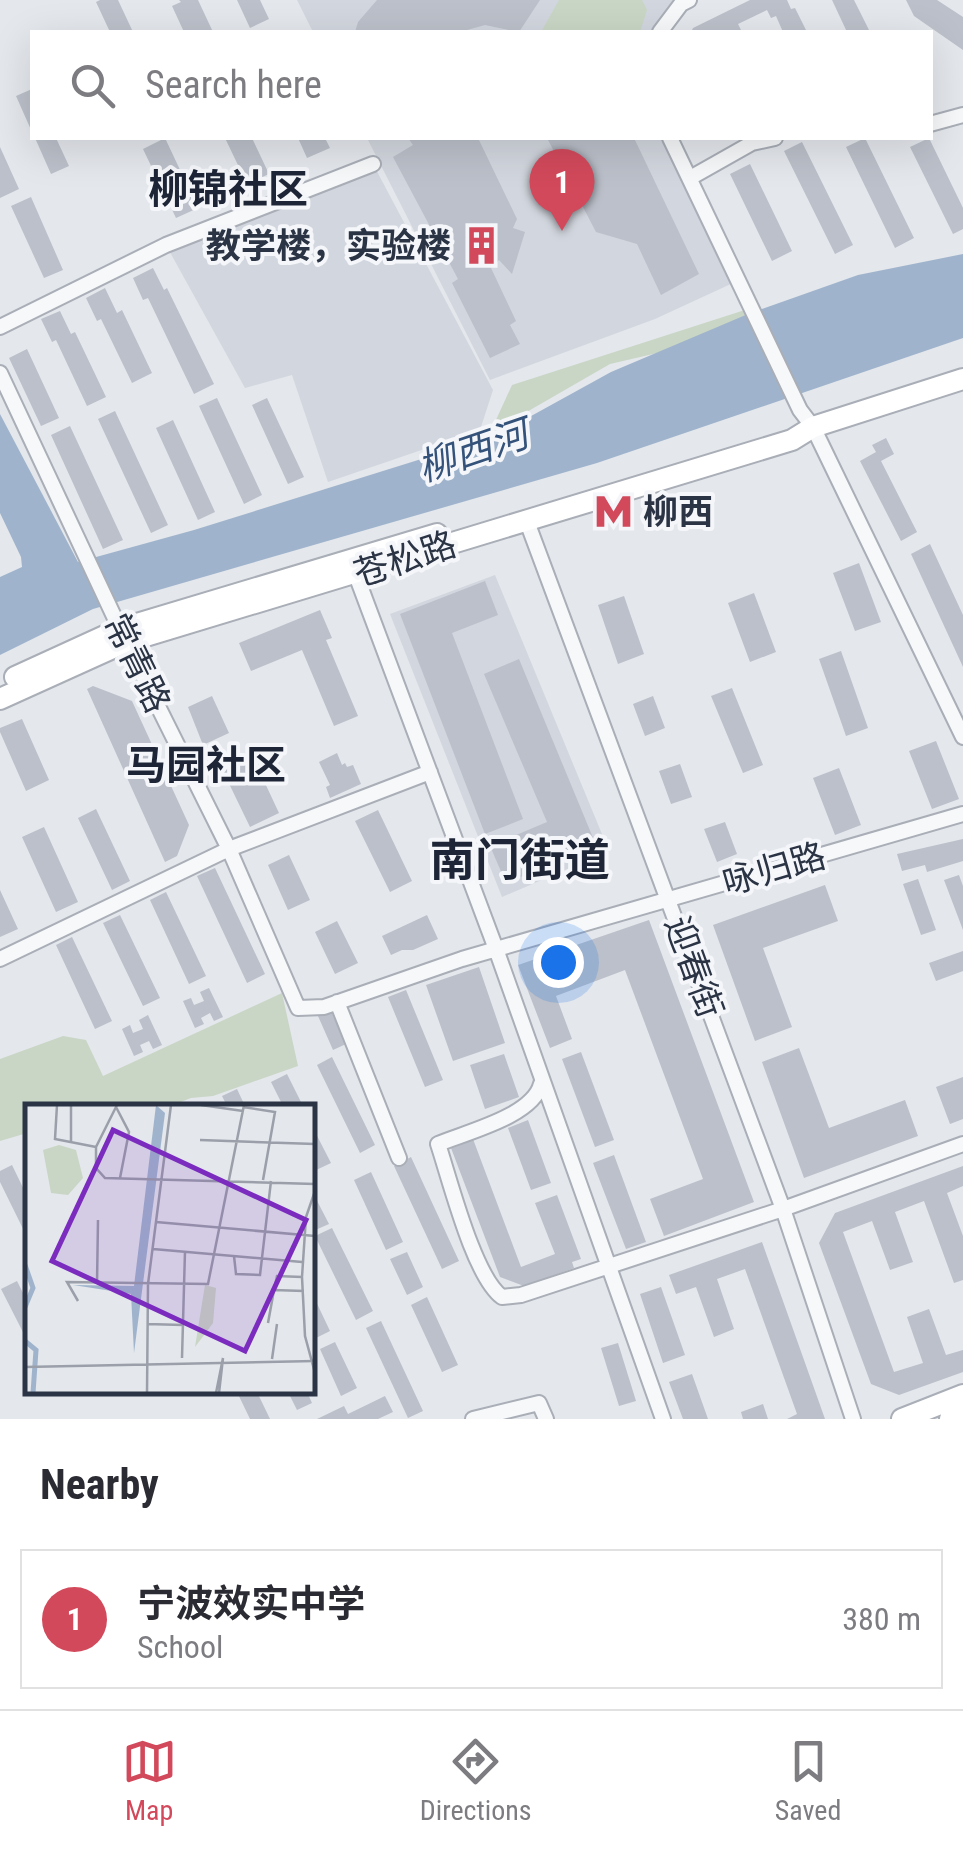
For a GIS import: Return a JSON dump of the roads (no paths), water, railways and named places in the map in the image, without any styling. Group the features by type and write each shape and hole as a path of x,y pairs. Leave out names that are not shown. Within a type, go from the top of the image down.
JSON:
{"main road":[{"name":"苍松路","path":"0,684 121,631 797,425 806,418 963,379"},
{"name":"苍松路","path":"0,699 121,631 356,575 526,519 792,440 806,418"},
{"path":"902,1419 963,1395"},
{"path":"950,1419 963,1414"}],"street":[{"path":"662,30 689,0"},
{"path":"933,123 963,115"},
{"path":"671,140 963,737"},
{"path":"690,178 752,143 765,140"},
{"path":"0,327 166,245 373,164"},
{"name":"常青路","path":"0,372 121,631 230,849 298,1008"},
{"name":"迎春街","path":"526,519 783,1209 852,1419"},
{"path":"356,575 496,949 663,1419"},
{"path":"0,959 230,849 430,772"},
{"name":"咏归路","path":"298,1008 308,1010 337,1002 496,949 963,814"},
{"path":"337,1002 399,1158"},
{"path":"542,1083 538,1097 526,1108 438,1144 478,1262 490,1289 502,1297 521,1295 783,1209 963,1144"},
{"path":"473,1419 539,1404 546,1419"}],"water":[{"name":"柳西河","path":"963,254 963,338 597,463 93,609 0,655 0,577 22,567 0,513 0,414 78,562 495,436 611,372 748,314 858,275"}],"place":[{"name":"宁波效实中学","path":"562,231"},
{"name":"教学楼，实验楼","path":"481,246"},
{"name":"柳西","path":"613,512"}],"district":[{"name":"柳锦社区","path":"228,189"},
{"name":"马园社区","path":"206,765"},
{"name":"南门街道","path":"520,860"}]}
